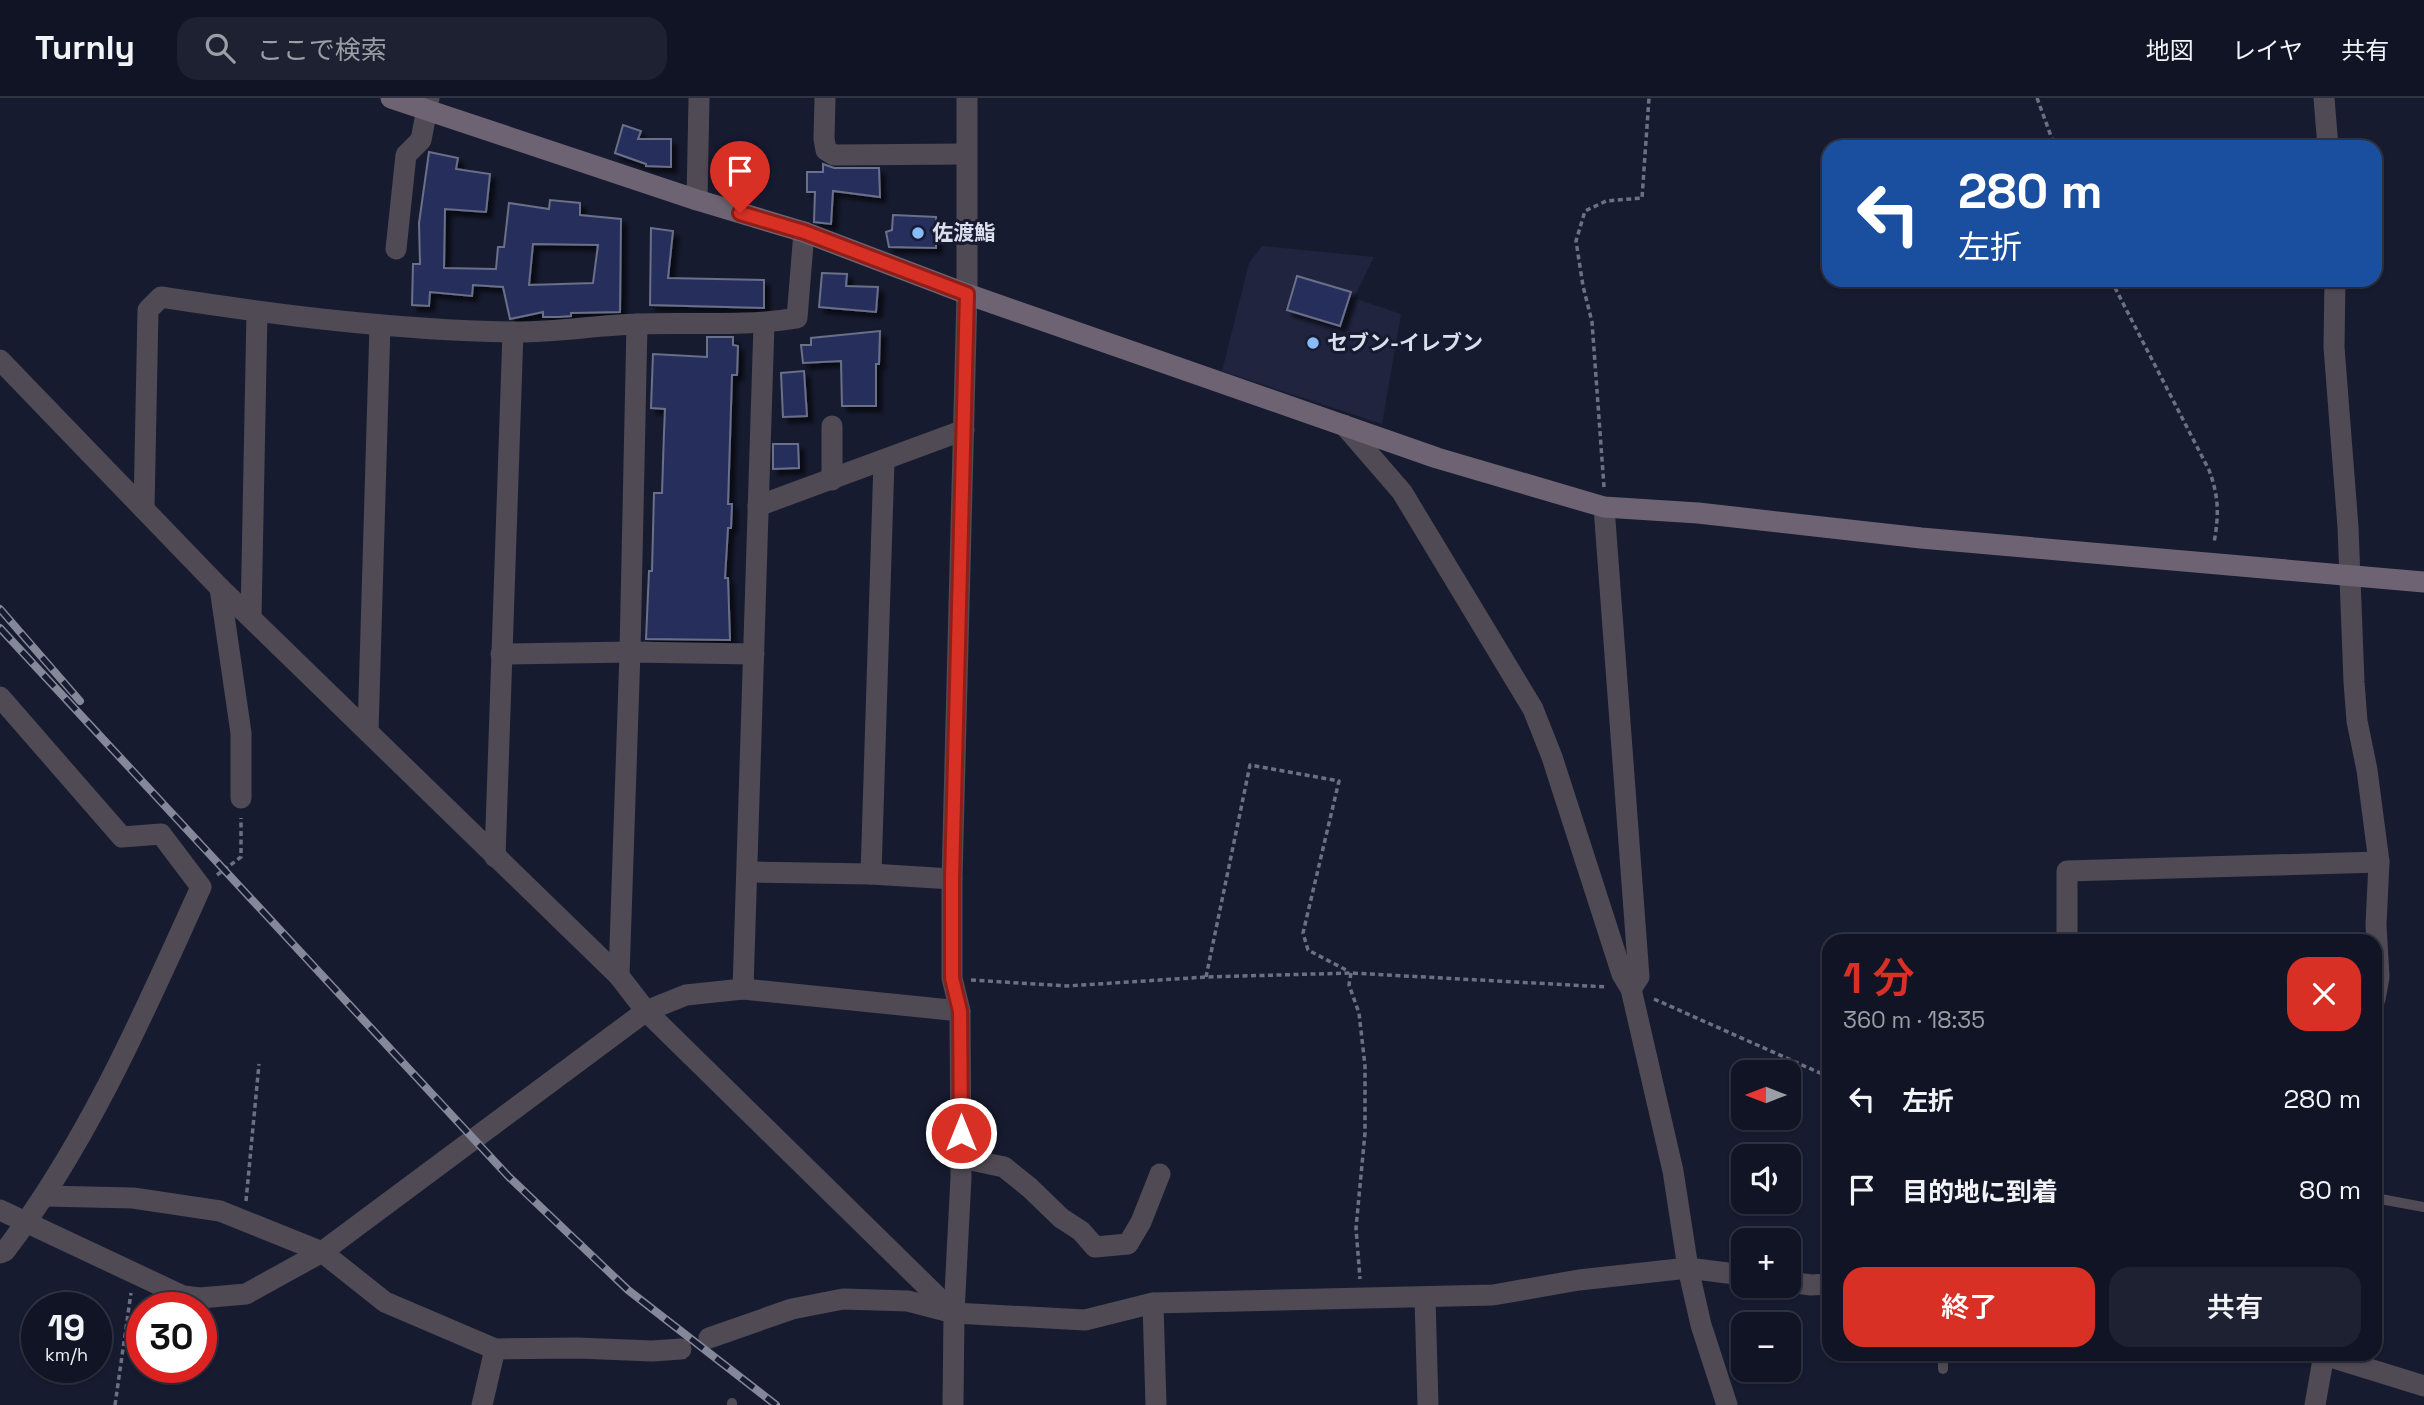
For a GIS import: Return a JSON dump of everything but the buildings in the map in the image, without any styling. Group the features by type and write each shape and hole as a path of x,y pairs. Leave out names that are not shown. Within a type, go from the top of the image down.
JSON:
{"street":[{"path":"391,98 429,104 697,200 804,232 967,294 1437,458 1604,507 1698,513 1921,538 2424,582"},
{"path":"697,200 699,98"},
{"path":"825,98 824,139 826,150 834,155 965,153"},
{"path":"953,1405 961,1158 960,1011 952,978 952,879 967,294 967,98"},
{"path":"2324,98 2327,140"},
{"path":"396,249 406,155 421,140 429,104"},
{"path":"144,509 148,310 162,298 257,312 380,325 513,332 638,324 764,324 797,318 804,232"},
{"path":"2335,287 2334,347 2357,721 2367,770 2379,862 2377,934"},
{"path":"251,618 257,312"},
{"path":"619,976 638,324"},
{"path":"743,989 764,324"},
{"path":"368,732 380,325"},
{"path":"495,858 513,332"},
{"path":"0,360 220,589 619,976 646,1011 954,1313"},
{"path":"1344,425 1402,492 1533,709 1552,757 1622,974 1631,989 1673,1171 1688,1268 1701,1325 1727,1405"},
{"path":"832,426 832,480"},
{"path":"758,506 964,430"},
{"path":"871,874 884,461"},
{"path":"1604,507 1639,977 1631,989"},
{"path":"220,589 241,733 241,798"},
{"path":"501,654 754,654"},
{"path":"0,697 122,837 162,834 201,887 148,1004 69,1156 26,1223 5,1251 0,1253"},
{"path":"2067,934 2067,871 2379,862"},
{"path":"748,872 871,874 952,879"},
{"path":"0,1209 183,1296 233,1296 258,1288 322,1252 646,1011 686,995 743,989 960,1011"},
{"path":"961,1158 1004,1167 1061,1218 1081,1231 1095,1247 1128,1244 1141,1222 1160,1174"},
{"path":"44,1196 133,1198 220,1212 322,1252 384,1302 495,1349 681,1349"},
{"path":"709,1338 792,1310 843,1299 908,1301 954,1313 1085,1320 1153,1303 1493,1295 1579,1280 1688,1268 1731,1273"},
{"path":"1801,1284 1822,1284"},
{"path":"1425,1298 1428,1405"},
{"path":"1153,1303 1156,1405"},
{"path":"482,1405 495,1349"},
{"path":"2315,1405 2323,1361"},
{"path":"2343,1361 2424,1386"}],"lane":[{"path":"2382,1199 2424,1207"},
{"path":"1943,1361 1943,1369"}],"path":[{"path":"1604,507 1604,462 1592,322 1576,241 1585,211 1605,201 1642,198 1648,98"},
{"path":"2037,98 2052,140"},
{"path":"2115,287 2209,470 2218,494 2214,543 2219,563"},
{"path":"1206,977 1250,765 1339,781 1303,933 1308,950 1351,973"},
{"path":"201,887 241,857 241,798"},
{"path":"1351,973 1349,985 1359,1013 1365,1066 1365,1133 1356,1228 1362,1299"},
{"path":"952,978 1068,986 1206,977 1351,973 1631,989 1822,1074"},
{"path":"244,1221 259,1064"},
{"path":"115,1405 134,1273"}],"shaded area":[{"name":"セブン-イレブン","path":"1262,246 1374,257 1354,298 1401,314 1382,424 1222,371 1249,263"}],"railway":[{"path":"0,609 80,701"},
{"path":"0,628 509,1177 628,1290 776,1405"}],"place":[{"name":"佐渡鮨","path":"918,233"},
{"name":"セブン-イレブン","path":"1313,343"}],"route":[{"path":"740,213 804,232 967,294 952,879 952,978 960,1011 961,1133"}]}
